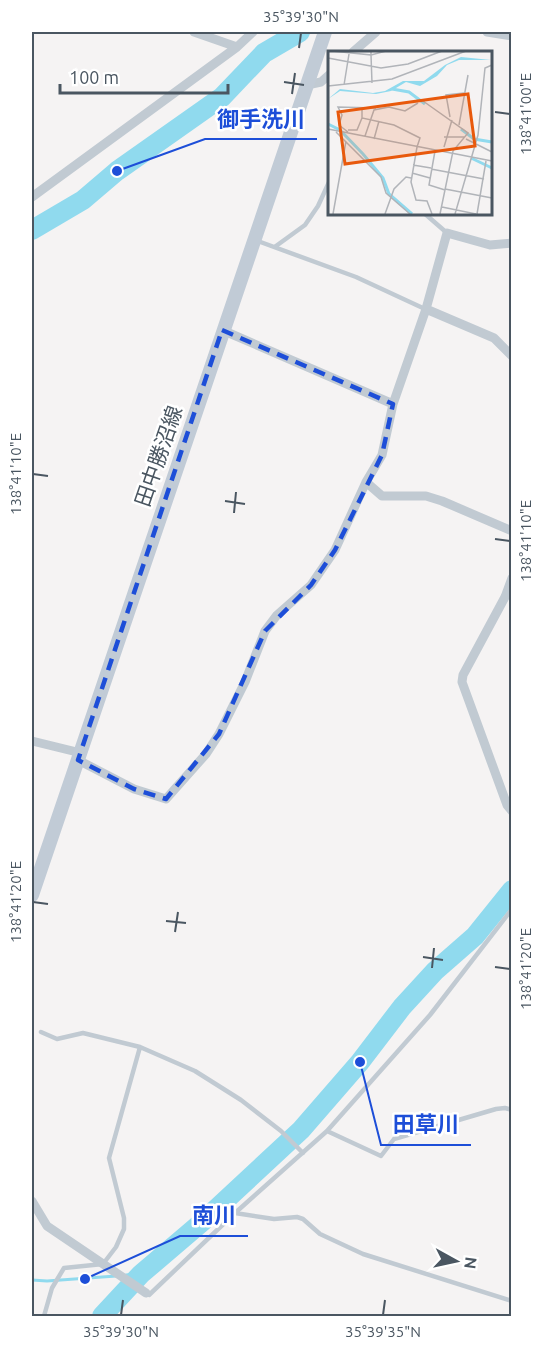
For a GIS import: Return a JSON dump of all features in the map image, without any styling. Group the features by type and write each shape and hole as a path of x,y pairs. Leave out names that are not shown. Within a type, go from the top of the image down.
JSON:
{"main road":[{"name":"田中勝沼線","path":"32,895 325,32"}],"street":[{"path":"194,32 237,46"},
{"path":"32,197 253,32"},
{"path":"354,51 376,32"},
{"path":"487,32 512,36"},
{"path":"307,85 321,82 328,76"},
{"path":"32,741 79,757 134,789 166,799 206,754 219,734 245,682 265,631 277,615 311,585 335,550 366,482 382,455 393,404 426,309 447,233 490,245 512,243"},
{"path":"426,309 494,338 512,356"},
{"path":"222,330 393,404"},
{"path":"366,482 382,496 426,496 512,531"},
{"path":"512,578 505,597 463,675 462,682 507,805 512,811"},
{"path":"32,1202 47,1226 146,1293"}],"lane":[{"path":"276,246 305,225 318,206 328,184"},
{"path":"425,214 447,233"},
{"path":"253,240 276,246 356,277 426,309"},
{"path":"146,1293 149,1295 302,1151 327,1131 430,1015 512,909"},
{"path":"41,1032 57,1039 83,1034 140,1047 195,1071 241,1100 281,1131 302,1151"},
{"path":"44,1317 52,1288 64,1268 107,1266 124,1229 124,1218 109,1158 140,1047"},
{"path":"327,1131 381,1156 394,1139 496,1109 512,1110"},
{"path":"235,1213 274,1219 297,1217 303,1219 320,1234 363,1254 512,1301"}],"highlighted area":[{"path":"222,330 393,404 382,455 335,550 311,585 265,631 219,734 166,799 134,789 78,760"}],"waterway":[{"path":"32,230 83,200 117,171 222,97 264,53 300,32"},
{"path":"102,1316 141,1274 202,1222 301,1130 360,1062 402,1007 435,971 475,936 512,890"},
{"path":"126,1275 141,1274"},
{"path":"32,1280 116,1276"}],"place":[{"name":"御手洗川","path":"117,171"},
{"name":"田草川","path":"360,1062"},
{"name":"南川","path":"85,1279"}]}
